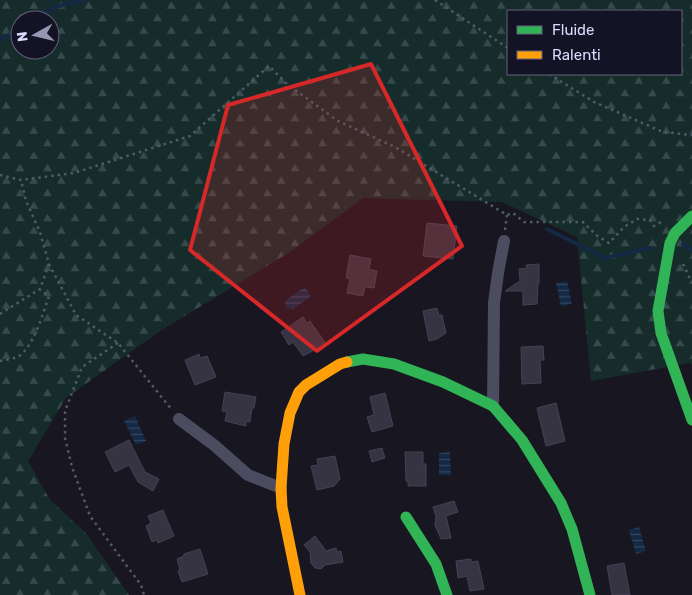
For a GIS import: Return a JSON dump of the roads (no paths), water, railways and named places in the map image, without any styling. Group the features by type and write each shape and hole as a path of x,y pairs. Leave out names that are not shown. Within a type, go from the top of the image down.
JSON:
{"street":[{"path":"692,216 675,233 670,243 658,311 661,333 692,420"},
{"path":"493,406 494,303 504,241"},
{"path":"300,595 282,507 281,488 284,444 294,401 306,385 340,364 363,360 394,364 443,382 493,406 522,440 561,503 572,529 590,595"},
{"path":"179,420 214,445 248,475 281,488"},
{"path":"406,517 436,564 447,595"}],"water":[{"path":"567,281 572,304 561,306 556,283"},
{"path":"305,287 311,296 292,310 291,308 287,309 286,300"},
{"path":"135,416 146,441 136,445 124,421"},
{"path":"450,452 451,475 439,475 439,453"},
{"path":"639,527 646,551 636,554 629,530"}],"waterway":[{"path":"50,10 55,7 84,0"},
{"path":"0,40 10,34"},
{"path":"547,229 605,258 651,248"},
{"path":"683,244 692,250"}]}
